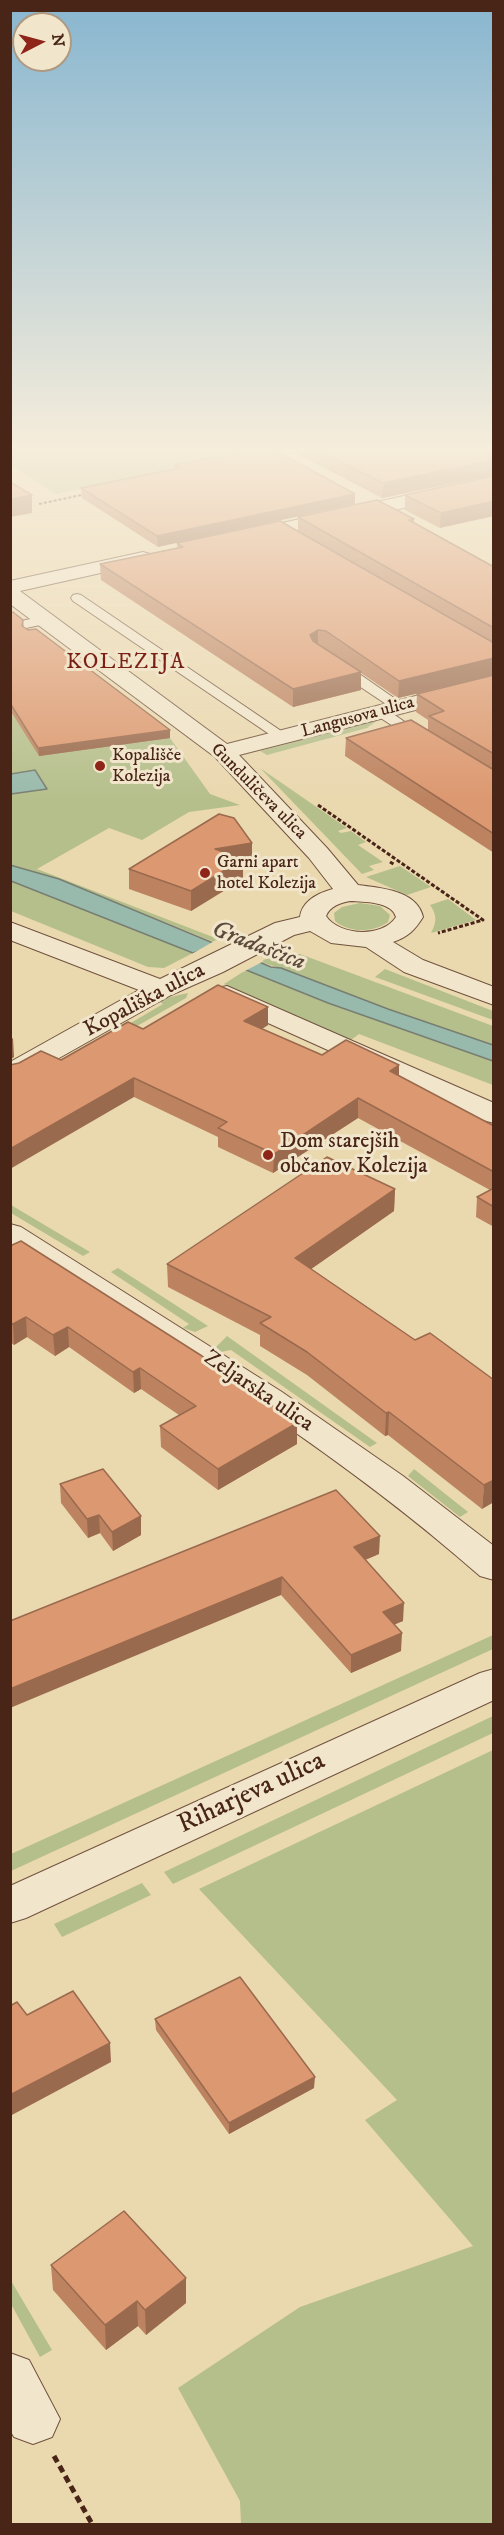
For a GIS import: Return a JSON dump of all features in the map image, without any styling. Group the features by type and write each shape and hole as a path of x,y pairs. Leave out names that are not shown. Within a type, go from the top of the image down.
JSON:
{"street":[{"path":"10,587 115,564"},
{"name":"Gunduličeva ulica","path":"10,594 38,626 223,752 318,853 350,893"},
{"name":"Langusova ulica","path":"223,752 494,683"},
{"path":"350,893 379,895 401,904 407,911 408,918 405,925 398,931 372,939 337,936 319,927 313,916 319,904 327,899 350,893"},
{"name":"Kopališka ulica","path":"10,1074 161,988 201,972 285,929 315,922"},
{"path":"10,930 161,988"},
{"path":"372,939 383,949 411,964 494,997"},
{"path":"201,972 282,1017 494,1114"},
{"name":"Zeljarska ulica","path":"10,1234 153,1322 299,1418 455,1532 494,1568"},
{"name":"Riharjeva ulica","path":"10,1906 494,1683"}],"lane":[{"path":"77,598 284,737"},
{"path":"327,659 438,748"}],"path":[{"path":"314,801 483,920 428,934"},
{"path":"390,862 395,866 402,863"},
{"path":"22,2398 92,2524"}],"green space":[{"name":"Kopališče Kolezija","path":"10,617 170,738 210,794 240,805 189,812 142,840 109,828 37,869 218,939 214,942 59,879 11,865"},
{"path":"378,720 367,728 267,755 260,751"},
{"path":"260,768 347,828 338,831 341,833 351,831 366,842 358,845 383,862 369,866 374,870 362,874"},
{"path":"400,866 431,887 407,895 366,877"},
{"path":"10,881 193,953 164,968 148,967 11,911"},
{"path":"448,899 476,920 431,933 435,919 430,905"},
{"path":"360,903 380,906 390,915 388,922 382,926 361,930 347,928 335,921 334,913 342,907"},
{"path":"277,954 300,954 493,1026 493,1045 259,962"},
{"path":"385,969 493,1011 493,1020 375,977"},
{"path":"246,970 328,1003 493,1061 493,1085 359,1034 351,1040 224,984"},
{"path":"188,993 186,998 118,1037 112,1034 163,1004 157,1000"},
{"path":"11,1205 90,1252 83,1256 11,1213"},
{"path":"118,1268 208,1326 195,1332 183,1328 189,1324 111,1272"},
{"path":"227,1336 377,1443 370,1447 231,1350 221,1352 215,1348"},
{"path":"414,1469 468,1512 460,1517 408,1476"},
{"path":"493,1635 493,1649 11,1871 11,1854"},
{"path":"493,1716 493,1733 173,1884 164,1872"},
{"path":"493,1750 493,2524 241,2524 240,2501 178,2388 300,2307 473,2246 365,2120 397,2100 199,1889"},
{"path":"142,1883 151,1895 62,1937 54,1924"},
{"path":"10,2279 52,2350 40,2357 11,2304"}],"shaded area":[{"path":"35,770 47,789 11,794 11,774"},
{"name":"Gradaščica","path":"10,865 59,879 271,967 281,968 388,1009 493,1045 493,1061 328,1003 199,951 193,953 11,881"}],"pier":[{"path":"216,940 217,943 264,961 243,972 198,954 190,955"}],"building":[{"path":"100,564 356,564 494,643 494,658 399,681 326,631 318,630 310,635 313,641 361,672 293,689"},
{"path":"382,564 489,564 494,567 494,628"},
{"name":"Kopališče Kolezija","path":"13,612 23,620 22,626 28,630 36,629 170,730 38,748 10,703 10,613"},
{"path":"494,675 494,754 429,716 444,711 417,694"},
{"path":"411,720 494,770 494,834 346,738"},
{"path":"219,814 234,818 252,843 215,849 243,859 191,891 129,869"},
{"path":"218,985 268,1007 244,1021 322,1055 346,1040 399,1065 390,1071 494,1126 494,1172 358,1098 274,1154 218,1128 227,1122 134,1078 10,1149 10,1065 19,1063 41,1051 61,1060 128,1022 143,1029"},
{"path":"327,1157 395,1189 295,1258 415,1340 430,1333 494,1380 494,1480 484,1485 307,1352 260,1323 271,1317 167,1264"},
{"path":"494,1188 494,1207 477,1197"},
{"path":"21,1241 202,1356 297,1423 218,1469 160,1426 196,1406 140,1368 133,1372 68,1327 53,1335 26,1317 13,1324 10,1323 10,1246"},
{"path":"103,1469 141,1516 112,1532 99,1515 87,1519 60,1484"},
{"path":"336,1490 380,1536 354,1547 404,1603 383,1612 402,1633 351,1655 282,1577 10,1689 10,1621"},
{"path":"240,1977 315,2077 229,2123 155,2019"},
{"path":"73,1991 110,2043 10,2095 10,2006 17,2002 27,2015"},
{"path":"124,2211 186,2278 145,2310 137,2301 105,2325 51,2265"}],"place":[{"name":"Kopališče Kolezija","path":"100,766"},
{"name":"Garni apart hotel Kolezija","path":"205,873"},
{"name":"Dom starejših občanov Kolezija","path":"268,1155"}],"district":[{"name":"KOLEZIJA","path":"126,663"}]}
